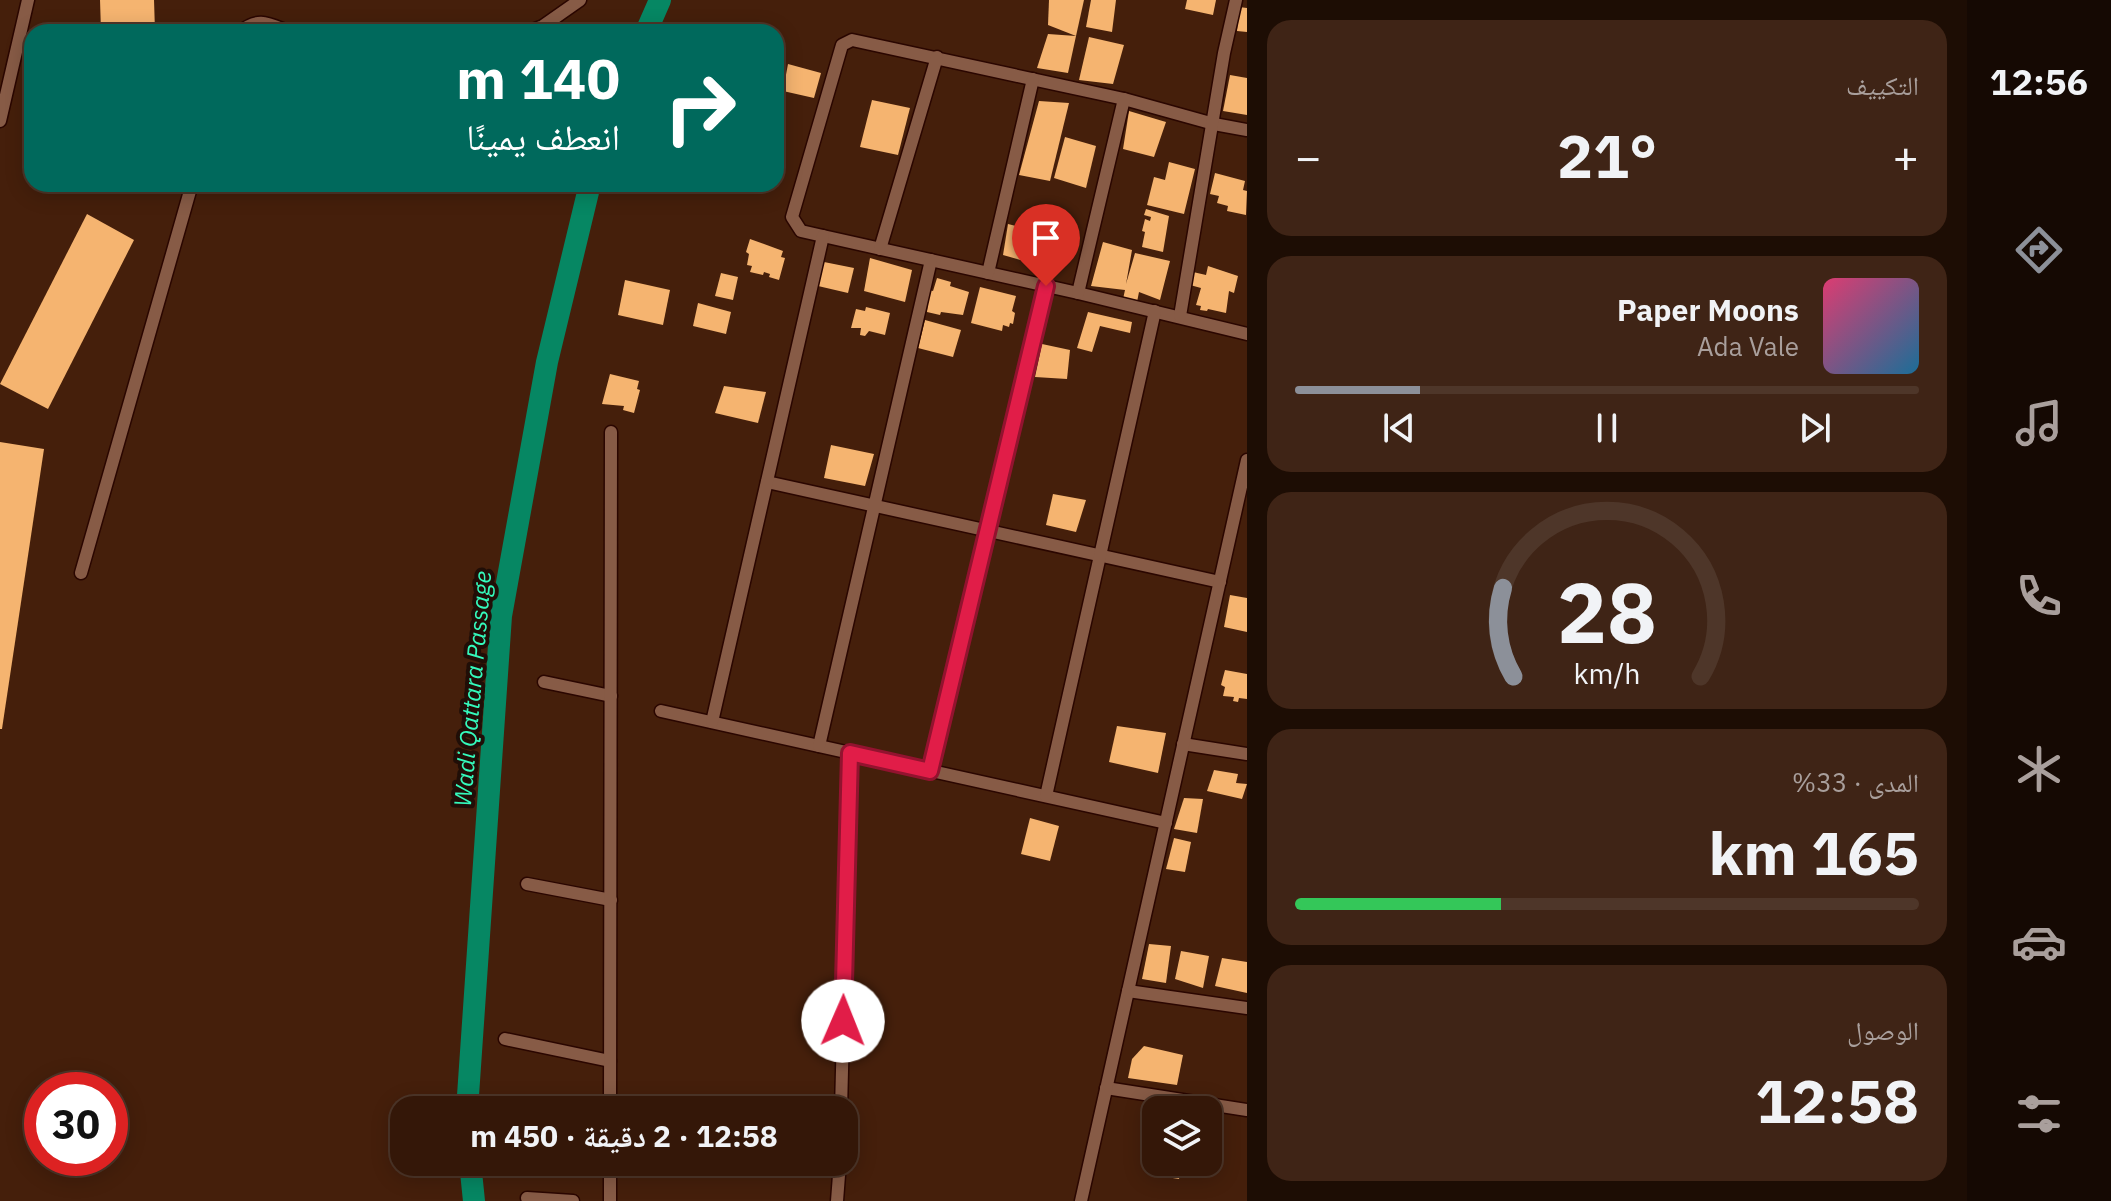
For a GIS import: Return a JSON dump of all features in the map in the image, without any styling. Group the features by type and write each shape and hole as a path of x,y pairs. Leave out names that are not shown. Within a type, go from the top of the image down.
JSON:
{"street":[{"path":"0,121 28,0"},
{"path":"546,24 580,0"},
{"path":"1180,316 1224,53 1236,0"},
{"path":"1247,130 937,57 862,41 846,41 842,45 792,217 801,231 1180,316 1247,334"},
{"path":"880,249 937,57"},
{"path":"988,273 1033,79"},
{"path":"1078,293 1124,99"},
{"path":"81,573 190,192"},
{"path":"712,722 823,236"},
{"path":"819,746 931,260"},
{"path":"930,771 1046,286"},
{"path":"1046,796 1155,311"},
{"path":"610,1096 611,432"},
{"path":"1085,1200 1106,1088 1183,744 1220,582 1242,510 1247,460"},
{"path":"767,482 1220,582"},
{"path":"544,682 611,696"},
{"path":"661,711 1166,823"},
{"path":"1183,744 1247,754"},
{"path":"841,1096 850,753"},
{"path":"527,884 611,900"},
{"path":"1128,991 1247,1008"},
{"path":"505,1039 610,1061"},
{"path":"1106,1088 1247,1110"},
{"path":"610,1176 610,1201"},
{"path":"837,1201 839,1176"},
{"path":"527,1198 573,1201"}],"building":[{"path":"100,0 154,0 155,24 101,24"},
{"path":"1049,0 1084,0 1076,36 1048,25"},
{"path":"1091,0 1116,0 1112,32 1086,27"},
{"path":"1187,0 1216,0 1213,15 1185,9"},
{"path":"1239,7 1247,8 1247,32 1237,31"},
{"path":"1048,34 1076,36 1068,73 1037,68"},
{"path":"1089,37 1124,45 1113,84 1079,80"},
{"path":"788,64 821,73 814,98 784,91"},
{"path":"1230,75 1247,78 1247,115 1223,111"},
{"path":"872,100 910,108 898,155 860,147"},
{"path":"1039,101 1069,103 1050,181 1019,175"},
{"path":"1129,111 1166,122 1154,157 1123,149"},
{"path":"1065,137 1096,146 1086,188 1054,178"},
{"path":"1169,162 1195,169 1184,214 1147,205 1154,177 1165,180"},
{"path":"1215,173 1245,181 1246,215 1227,211 1228,206 1217,203 1219,196 1210,194"},
{"path":"1146,209 1169,216 1163,252 1142,247 1145,219 1150,221 1151,217 1144,215"},
{"path":"87,214 134,240 48,409 0,384"},
{"path":"1008,224 1040,232 1035,264 1003,255"},
{"path":"750,239 783,251 781,257 785,258 779,280 764,272 763,275 750,272 752,266 747,265 749,254 746,252"},
{"path":"1103,242 1132,250 1126,284 1135,253 1170,261 1160,300 1139,292 1137,302 1123,299 1125,290 1091,286"},
{"path":"870,258 912,270 905,302 864,291"},
{"path":"824,262 854,268 848,293 818,286"},
{"path":"1208,266 1238,276 1234,293 1229,291 1226,313 1200,310 1201,306 1196,305 1201,288 1190,285 1193,272 1206,275"},
{"path":"721,273 738,277 733,300 715,296"},
{"path":"937,278 969,292 963,315 927,312 929,290 933,291"},
{"path":"625,280 670,290 663,325 618,315"},
{"path":"980,287 1016,296 1013,324 1010,323 1009,327 1003,325 1002,331 971,323"},
{"path":"698,303 731,312 726,334 693,326"},
{"path":"866,307 890,313 885,335 869,331 865,336 860,335 861,328 851,328 856,309 865,311"},
{"path":"1088,312 1132,322 1130,333 1100,326 1092,352 1077,348"},
{"path":"925,320 961,330 953,357 918,348"},
{"path":"1042,344 1070,350 1067,379 1035,377"},
{"path":"610,374 639,381 634,413 623,410 624,406 602,404"},
{"path":"724,386 766,392 758,423 715,413"},
{"path":"0,442 44,449 2,729 0,729"},
{"path":"831,445 874,454 865,486 824,478"},
{"path":"1053,494 1086,500 1076,532 1046,525"},
{"path":"1230,595 1247,598 1247,632 1224,627"},
{"path":"1225,670 1247,674 1247,699 1239,698 1238,702 1233,701 1234,697 1223,696 1225,687 1221,685"},
{"path":"1117,726 1166,733 1158,773 1109,762"},
{"path":"1214,770 1238,774 1236,783 1247,784 1242,799 1207,791"},
{"path":"1184,798 1203,799 1197,833 1174,829"},
{"path":"1030,818 1059,826 1050,861 1021,854"},
{"path":"1174,838 1191,842 1185,872 1166,869"},
{"path":"1149,944 1171,946 1166,983 1142,979"},
{"path":"1181,951 1209,956 1203,988 1175,979"},
{"path":"1222,958 1247,962 1247,993 1215,986"},
{"path":"1144,1046 1183,1055 1177,1085 1128,1078 1132,1059"}],"waterway":[{"name":"Wadi Qattara Passage","path":"650,24 660,0"},
{"name":"Wadi Qattara Passage","path":"468,1096 501,616 547,362 588,192"},
{"name":"Wadi Qattara Passage","path":"471,1176 474,1201"}],"route":[{"path":"843,1021 850,753 930,771 1046,286"}]}
